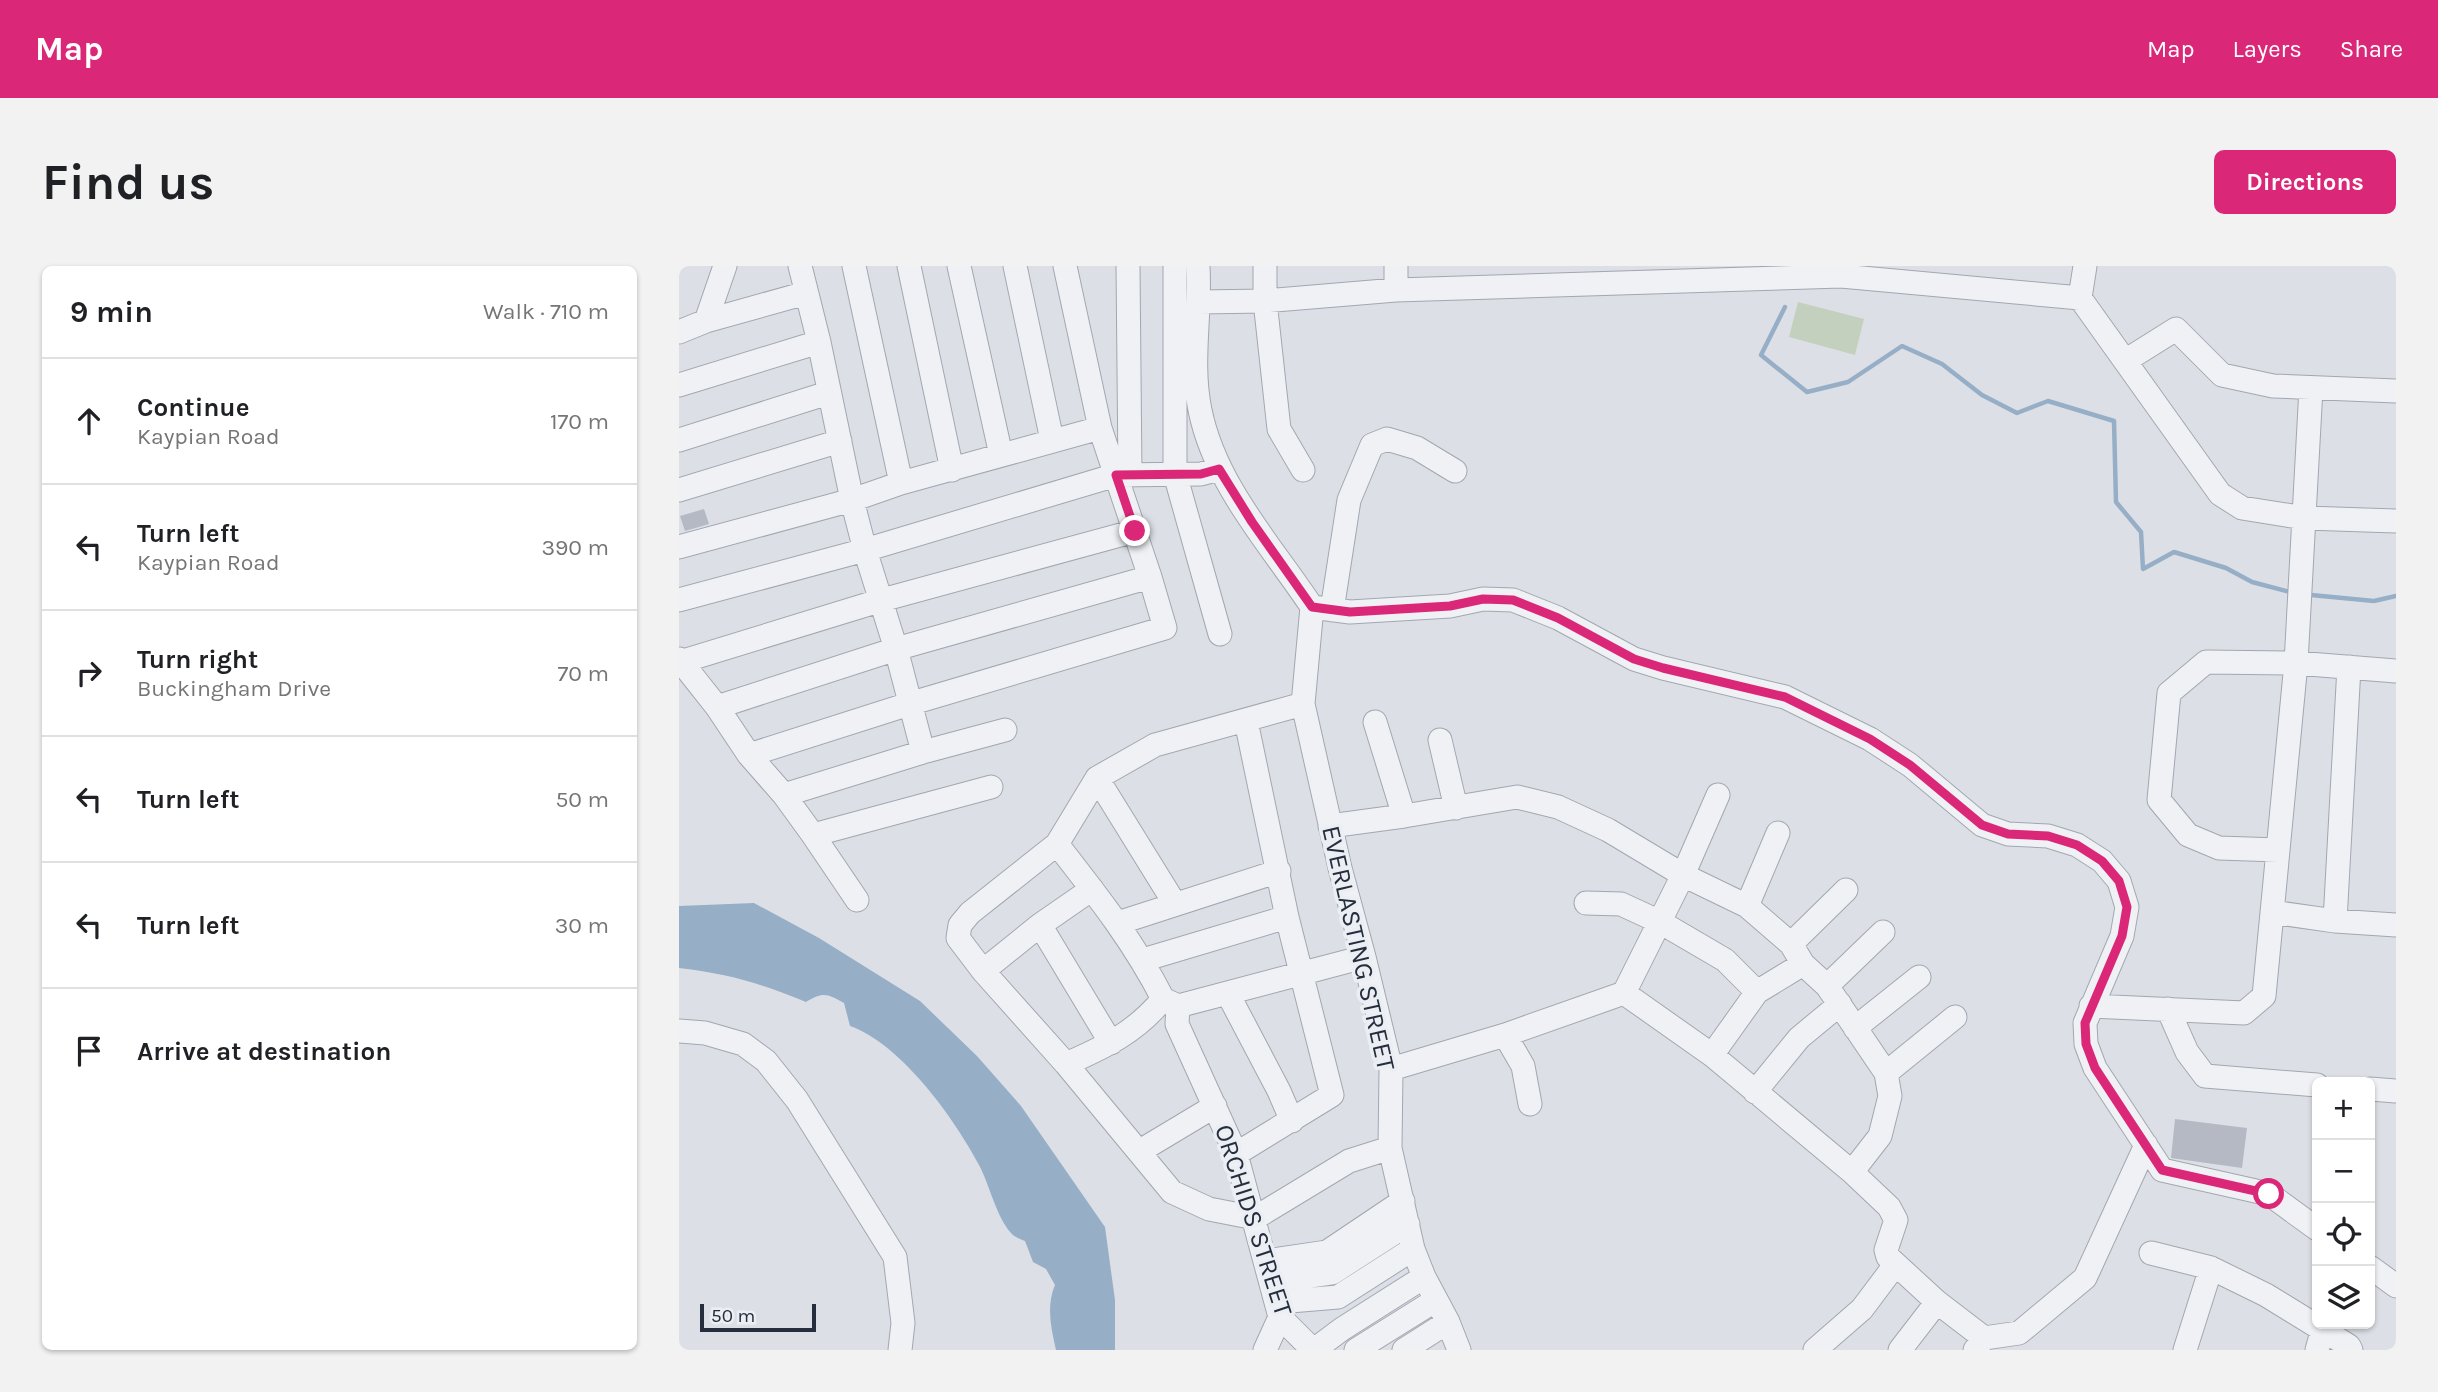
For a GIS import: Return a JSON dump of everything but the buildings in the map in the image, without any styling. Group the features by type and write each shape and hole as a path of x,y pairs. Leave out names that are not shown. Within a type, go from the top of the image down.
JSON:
{"street":[{"path":"706,321 725,266"},
{"path":"800,266 852,500 923,752"},
{"path":"853,266 901,483"},
{"path":"909,266 952,470"},
{"path":"960,266 1001,455"},
{"path":"1015,266 1052,440"},
{"path":"1065,266 1100,428 1123,475"},
{"path":"749,754 1165,628 1135,531 1123,475 1128,266"},
{"path":"1175,266 1175,474 1220,634"},
{"path":"1198,266 1199,302 1194,355 1200,410 1219,469 1252,522 1322,609 1361,612 1450,606 1483,599 1513,600 1558,618 1634,659 1785,697 1830,717 1910,765 1982,825 2008,834 2048,836 2077,845 2102,861 2119,881 2127,907 2122,936 2085,1023 2086,1044 2095,1068 2162,1170 2269,1194 2312,1225"},
{"path":"1265,266 1265,301 1279,429 1303,470"},
{"path":"1396,266 1396,290"},
{"path":"2085,266 2080,298 2220,494 2242,508 2305,518 2396,521"},
{"path":"1199,302 1265,301 1520,276 1842,271 2080,298"},
{"path":"679,332 706,321 806,293"},
{"path":"2125,362 2176,329 2222,375 2273,386 2396,391"},
{"path":"679,385 819,342"},
{"path":"2091,1006 2243,1013 2264,996 2296,663 2311,388"},
{"path":"679,440 828,393"},
{"path":"679,547 1100,428"},
{"name":"EVERLASTING STREET","path":"1455,471 1417,448 1387,439 1372,445 1349,500 1322,609 1303,704 1330,825 1391,1069 1390,1148 1413,1249 1459,1350"},
{"path":"679,490 840,441"},
{"path":"679,600 865,550 1123,475 1201,474 1219,469"},
{"path":"857,900 784,795 749,754 717,707 679,661 882,600 1135,531"},
{"path":"717,707 896,649 1150,577"},
{"path":"2278,850 2218,848 2188,835 2159,800 2169,693 2206,662 2296,663 2396,671"},
{"path":"2335,921 2349,667"},
{"path":"1303,704 1155,745 1097,778 1057,844 970,913 960,925 958,937 983,971 1066,1064 1172,1192 1209,1209 1255,1218 1349,1161 1390,1148"},
{"path":"1236,1154 1332,1095 1287,917 1246,721"},
{"path":"1375,722 1405,816"},
{"path":"784,795 1005,730"},
{"path":"1440,740 1457,808"},
{"path":"1097,778 1175,904"},
{"path":"813,835 991,787"},
{"path":"1391,1069 1505,1035 1624,993 1718,796"},
{"path":"1330,825 1405,816 1517,797 1558,807 1608,830 1682,875 1747,905 1791,944 1803,964 1833,995 1886,1073 1890,1096 1880,1136 1852,1172"},
{"path":"1747,905 1778,833"},
{"name":"ORCHIDS STREET","path":"1057,844 1118,923 1170,1002 1177,1024 1236,1154 1274,1290 1313,1350"},
{"path":"1118,923 1279,871"},
{"path":"983,971 1040,925 1092,889"},
{"path":"1791,944 1846,890"},
{"path":"1586,903 1621,904 1660,922 1725,960 1757,992"},
{"path":"2272,912 2335,921 2396,925"},
{"path":"1143,960 1287,917"},
{"path":"1040,925 1111,1043"},
{"path":"1755,1092 1883,932"},
{"path":"1066,1064 1111,1043 1170,1002 1228,994 1364,957"},
{"path":"1712,1055 1757,992 1803,964"},
{"path":"1855,1028 1919,977"},
{"path":"1624,993 1712,1055 1852,1172 1893,1212 1896,1220 1886,1250 1888,1257 1979,1344 2019,1333 2085,1278 2146,1145"},
{"path":"1228,994 1292,1121"},
{"path":"2168,1009 2187,1052 2206,1076 2312,1084"},
{"path":"1886,1073 1955,1017"},
{"path":"679,1031 705,1033 743,1044 766,1061 797,1100 895,1257 903,1323 900,1350"},
{"path":"1505,1035 1523,1066 1530,1104"},
{"path":"2375,1089 2396,1091"},
{"path":"1140,1151 1215,1105"},
{"path":"1265,1350 1274,1290 1403,1201"},
{"path":"1274,1290 1332,1273 1408,1224"},
{"path":"1274,1290 1338,1297 1413,1249"},
{"path":"2151,1253 2211,1268 2266,1295 2320,1339 2349,1346 2351,1350"},
{"path":"1815,1350 1862,1309 1895,1265"},
{"path":"2185,1350 2211,1268"},
{"path":"2375,1271 2396,1286"},
{"path":"1313,1350 1424,1277"},
{"path":"1356,1350 1436,1300"},
{"path":"1900,1350 1937,1302"},
{"path":"1403,1350 1448,1322"}],"green space":[{"path":"1798,302 1864,319 1855,355 1789,337"}],"water":[{"path":"754,903 819,938 920,1001 977,1056 1021,1106 1105,1227 1115,1300 1115,1350 1056,1350 1050,1309 1055,1285 1046,1269 1033,1262 1025,1241 1014,1236 1006,1226 979,1165 941,1106 925,1085 888,1049 869,1035 850,1026 844,1003 825,995 806,1002 744,980 679,968 679,906"}],"waterway":[{"path":"1785,307 1761,355 1807,392 1848,382 1902,346 1942,364 1982,395 2017,413 2048,401 2114,421 2116,502 2141,532 2143,569 2174,552 2226,568 2252,582 2290,592"},
{"path":"2311,595 2374,601 2396,596"}],"route":[{"path":"1135,531 1116,475 1201,474 1219,469 1252,522 1312,607 1350,612 1450,606 1483,599 1513,600 1558,618 1634,659 1785,697 1830,717 1910,765 1982,825 2008,834 2048,836 2077,845 2102,861 2119,881 2127,907 2122,936 2085,1023 2086,1044 2095,1068 2162,1170 2269,1194"}]}
